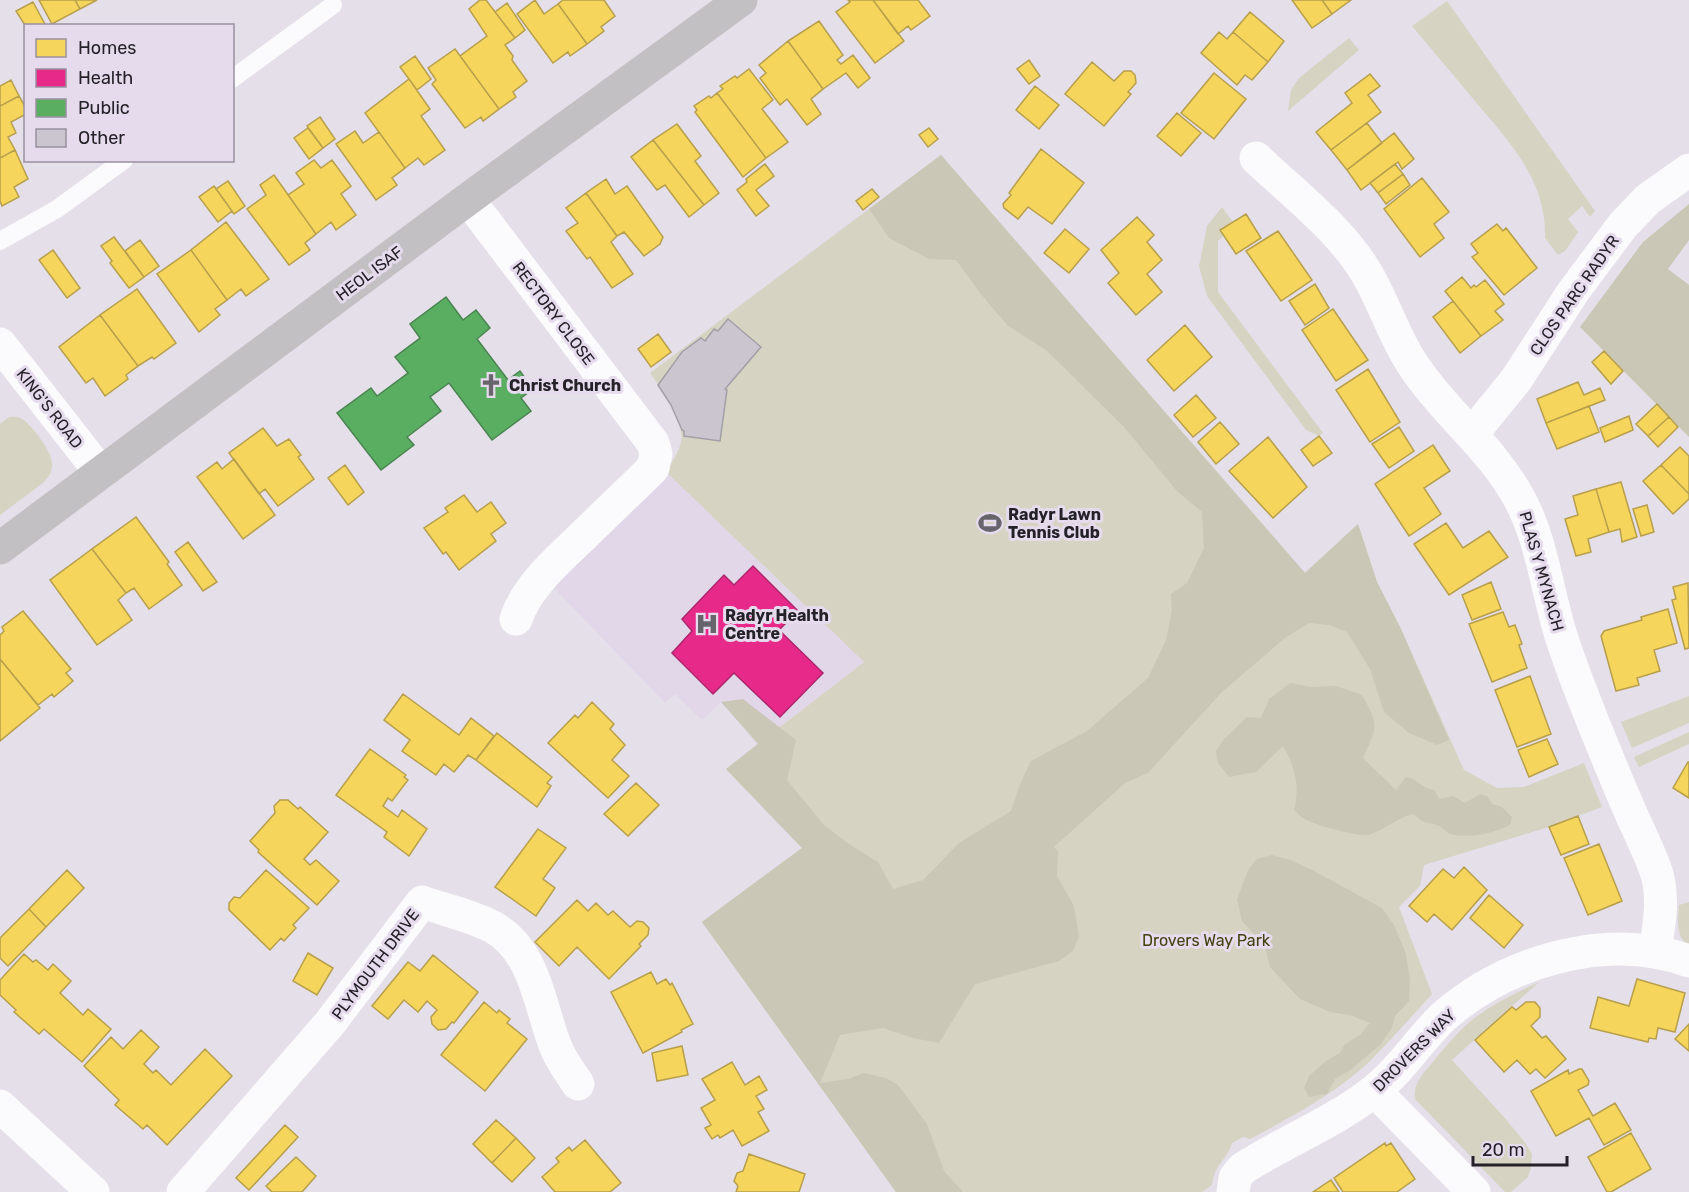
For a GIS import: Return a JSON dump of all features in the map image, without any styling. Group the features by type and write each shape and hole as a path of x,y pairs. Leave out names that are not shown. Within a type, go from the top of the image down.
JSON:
{"main road":[{"name":"HEOL ISAF","path":"0,548 468,199 741,0"}],"street":[{"name":"PLAS Y MYNACH","path":"1256,158 1335,231 1356,258 1371,281 1402,351 1420,376 1504,474 1521,500 1535,536 1554,616 1564,646 1656,874 1661,908 1655,952"},
{"name":"CLOS PARC RADYR","path":"1472,434 1516,380 1583,276 1623,225 1648,200 1689,170"},
{"name":"RECTORY CLOSE","path":"468,199 653,443 656,454 653,468 559,558 530,591 520,606 516,619"},
{"name":"KING'S ROAD","path":"0,344 101,472"},
{"name":"PLYMOUTH DRIVE","path":"183,1192 330,1023 422,902 493,927 513,944 527,962 555,1046 578,1084"},
{"name":"DROVERS WAY","path":"1233,1192 1235,1178 1242,1169 1318,1127 1375,1091 1441,1019 1467,998 1489,985 1556,957 1603,950 1655,952 1689,961"},
{"path":"1375,1091 1474,1192"},
{"path":"0,1106 93,1192"}],"lane":[{"path":"234,78 333,5"},
{"path":"0,241 57,209 121,162"}],"shaded area":[{"path":"941,155 1305,573 1358,524 1377,582 1401,629 1449,740 1437,745 1409,733 1384,712 1370,669 1347,632 1329,625 1309,623 1285,638 1222,692 1148,773 1125,783 1054,847 1058,851 1057,876 1074,906 1079,936 1073,951 1059,961 975,984 939,1043 913,1038 883,1028 840,1035 820,1083 848,1079 864,1073 886,1078 898,1085 927,1124 944,1171 963,1192 896,1192 702,922 802,848 726,769 758,744 721,702 743,699 796,740 787,780 824,825 878,862 893,889 923,880 959,843 1011,811 1031,761 1087,731 1148,678 1166,640 1172,610 1171,594 1187,583 1204,548 1202,512 1177,491 1124,427 1046,350 1008,326 956,260 929,259 889,238 869,209"},
{"path":"1689,204 1689,240 1668,269 1689,285 1689,437 1580,327 1643,242"},
{"name":"Radyr Health Centre","path":"666,472 864,662 758,744 721,702 702,720 675,694 665,703 552,586"},
{"path":"1290,683 1311,687 1336,686 1362,695 1374,721 1374,732 1363,758 1396,790 1406,777 1435,790 1439,799 1453,796 1465,803 1480,794 1487,796 1492,804 1502,807 1512,817 1510,825 1489,833 1465,836 1450,834 1439,826 1424,822 1414,814 1368,835 1317,824 1294,810 1295,776 1291,761 1283,746 1256,772 1229,777 1218,763 1216,751 1224,739 1247,717 1261,718 1269,699"},
{"path":"1272,855 1314,871 1382,908 1394,925 1406,954 1410,979 1409,1001 1395,1016 1392,1028 1380,1045 1349,1071 1335,1079 1327,1094 1309,1097 1304,1088 1309,1076 1326,1061 1340,1053 1345,1044 1360,1035 1370,1023 1350,1015 1330,1012 1300,999 1270,967 1265,946 1242,921 1237,899 1248,870 1257,859"}],"green space":[{"path":"1447,1 1595,211 1590,217 1582,206 1568,219 1578,232 1565,251 1558,255 1545,238 1540,198 1524,163 1501,132 1412,26"},
{"path":"1349,38 1359,50 1288,111 1291,90 1299,78"},
{"name":"Drovers Way Park","path":"941,155 1305,573 1358,524 1377,582 1401,629 1464,770 1497,788 1524,787 1584,763 1602,807 1549,827 1424,865 1420,886 1399,907 1432,994 1356,1074 1281,1122 1250,1139 1243,1137 1232,1143 1213,1177 1212,1185 1202,1192 896,1192 702,922 802,848 726,769 864,662 666,472 679,450 680,425 672,406 650,373"},
{"path":"1222,207 1233,222 1218,241 1218,292 1323,433 1319,436 1306,430 1207,296 1199,266 1207,226"},
{"path":"9,417 20,418 31,427 48,451 52,465 50,474 43,483 0,515 0,424"},
{"path":"1689,696 1689,723 1632,748 1621,722"},
{"path":"1689,732 1689,744 1639,767 1634,757"},
{"path":"1689,902 1689,946 1679,933 1678,922 1679,905"},
{"path":"1539,982 1452,1060 1503,1116 1532,1154 1528,1177 1511,1192 1505,1192 1415,1099 1415,1093 1419,1079 1425,1071 1468,1023 1497,1003"}],"building: Homes":[{"path":"39,0 75,0 80,9 52,24"},
{"path":"75,0 97,0 80,9"},
{"path":"480,0 486,0 515,38 505,45 513,56 512,60 527,81 513,92 516,97 499,109 460,56 487,36 469,9"},
{"path":"535,0 544,14 558,4 587,44 570,56 568,52 553,63 517,14"},
{"path":"563,0 604,0 615,16 601,27 604,31 587,44 558,4"},
{"path":"848,0 873,0 904,41 875,63 836,12 850,2"},
{"path":"873,0 918,0 930,16 911,30 908,26 898,34"},
{"path":"1292,0 1322,0 1332,14 1312,28"},
{"path":"1322,0 1351,0 1332,14"},
{"path":"33,2 45,24 24,24 16,11"},
{"path":"507,3 525,30 515,38 495,12"},
{"path":"1250,12 1284,41 1268,62 1233,32"},
{"path":"819,21 843,55 837,60 841,64 853,55 870,78 858,88 846,73 823,89 788,41"},
{"path":"1219,32 1227,39 1233,32 1268,62 1252,80 1245,75 1237,85 1201,53"},
{"path":"788,41 823,89 811,99 821,114 807,125 787,99 780,105 760,78 766,73 759,65"},
{"path":"455,49 499,109 483,121 481,117 465,128 432,84 436,80 428,68"},
{"path":"415,56 431,79 417,90 400,67"},
{"path":"1029,60 1040,76 1029,84 1017,69"},
{"path":"1092,62 1114,81 1124,71 1131,71 1135,75 1136,83 1128,92 1131,94 1104,126 1065,94"},
{"path":"749,69 773,100 762,109 788,142 766,158 717,93 723,89 720,86"},
{"path":"1214,73 1246,99 1214,139 1181,113"},
{"path":"1370,74 1380,86 1368,95 1381,112 1331,150 1316,132 1352,103 1345,93"},
{"path":"409,79 430,109 421,116 445,150 424,165 418,158 405,168 365,113"},
{"path":"11,80 19,96 0,106 0,86"},
{"path":"1035,86 1059,105 1039,129 1016,110"},
{"path":"717,93 766,158 743,177 695,112 697,110 694,106"},
{"path":"19,96 24,105 24,115 11,122 16,133 8,137 15,150 0,158 0,106"},
{"path":"1177,113 1201,133 1181,156 1157,136"},
{"path":"320,117 335,139 323,148 307,126"},
{"path":"1367,123 1382,143 1347,170 1331,150"},
{"path":"677,124 701,156 695,161 719,193 704,205 653,140"},
{"path":"308,128 323,148 309,159 294,138"},
{"path":"929,128 938,139 928,147 919,135"},
{"path":"355,131 363,143 379,132 405,168 392,178 397,185 376,200 336,144"},
{"path":"1394,133 1414,159 1402,169 1398,162 1361,190 1347,170"},
{"path":"653,140 704,205 689,217 665,185 657,190 631,157"},
{"path":"1041,149 1084,183 1052,224 1028,207 1018,219 1004,208 1003,204"},
{"path":"15,150 28,179 14,187 19,197 2,206 0,158"},
{"path":"314,160 321,168 332,160 351,186 341,194 356,215 336,230 331,222 316,234 288,195 304,184 296,173"},
{"path":"765,164 774,176 756,190 769,206 756,216 737,190 747,182 746,179"},
{"path":"1395,164 1403,174 1378,193 1370,183"},
{"path":"1403,174 1410,185 1386,204 1378,193"},
{"path":"274,175 316,234 305,243 310,250 289,265 247,209 266,195 260,185"},
{"path":"1422,178 1449,212 1434,224 1444,238 1420,257 1384,209"},
{"path":"606,179 615,194 627,186 663,237 660,244 644,256 624,232 617,236 586,193"},
{"path":"228,181 245,206 234,214 216,189"},
{"path":"214,186 232,211 218,222 199,197"},
{"path":"872,189 879,197 863,210 856,201"},
{"path":"586,193 617,236 611,242 633,274 612,288 590,257 587,259 566,231 578,223 566,208"},
{"path":"1246,214 1261,238 1236,254 1220,230"},
{"path":"1137,217 1154,235 1147,242 1162,260 1147,274 1162,292 1136,315 1108,283 1119,273 1101,250"},
{"path":"226,222 269,279 246,296 241,289 227,300 191,250"},
{"path":"1497,224 1503,231 1506,228 1537,268 1504,295 1472,257 1478,253 1471,244"},
{"path":"1065,229 1089,249 1069,273 1044,253"},
{"path":"1278,231 1312,280 1281,301 1246,251"},
{"path":"114,237 144,277 129,288 110,263 112,261 101,246"},
{"path":"140,240 159,266 144,277 125,251"},
{"path":"53,250 80,288 67,298 39,260"},
{"path":"191,250 227,300 215,309 220,315 199,332 157,274"},
{"path":"1462,277 1471,288 1485,280 1504,304 1495,311 1503,320 1481,336 1445,291"},
{"path":"1315,284 1329,308 1305,325 1289,301"},
{"path":"137,289 176,343 154,359 152,357 138,366 100,315"},
{"path":"1453,301 1481,336 1460,353 1433,317"},
{"path":"1333,309 1368,360 1336,381 1302,330"},
{"path":"100,315 138,366 126,375 128,379 105,396 93,378 86,383 59,347"},
{"path":"1185,325 1212,357 1174,391 1147,360"},
{"path":"658,334 671,352 651,367 638,349"},
{"path":"1604,351 1623,371 1611,384 1592,362"},
{"path":"1368,369 1400,422 1370,442 1336,390"},
{"path":"1578,382 1584,395 1600,388 1605,400 1546,423 1537,399"},
{"path":"1196,395 1216,418 1193,437 1174,415"},
{"path":"1657,404 1669,417 1648,436 1636,424"},
{"path":"1589,406 1599,432 1557,449 1546,423"},
{"path":"1629,416 1633,430 1605,442 1600,428"},
{"path":"1669,417 1678,427 1658,447 1648,436"},
{"path":"1220,422 1239,444 1216,464 1198,442"},
{"path":"1399,427 1414,451 1389,468 1372,444"},
{"path":"263,428 277,446 289,439 301,455 298,457 314,479 278,506 265,489 259,494 229,453"},
{"path":"1319,436 1332,453 1313,466 1301,450"},
{"path":"1268,437 1307,487 1273,518 1229,471"},
{"path":"1433,445 1450,471 1424,488 1441,514 1409,536 1375,484"},
{"path":"1680,447 1689,456 1689,494 1661,465"},
{"path":"234,459 275,515 243,539 197,477 217,462 222,469"},
{"path":"345,465 364,492 348,505 328,478"},
{"path":"1661,465 1689,494 1689,499 1673,514 1643,481"},
{"path":"1621,482 1637,537 1622,542 1620,529 1609,532 1596,489"},
{"path":"1596,489 1609,532 1588,539 1591,552 1576,556 1565,519 1578,515 1573,496"},
{"path":"464,495 477,512 491,502 506,523 491,534 496,541 459,570 446,552 443,554 424,528 448,512 445,508"},
{"path":"1647,505 1654,532 1641,536 1633,509"},
{"path":"136,517 169,562 167,564 182,585 149,609 134,588 126,593 92,549"},
{"path":"1446,523 1463,548 1489,531 1508,557 1449,595 1414,544"},
{"path":"188,542 217,582 203,591 175,552"},
{"path":"92,549 126,593 118,600 132,620 97,645 50,580"},
{"path":"1491,582 1501,609 1472,620 1462,595"},
{"path":"1688,583 1689,648 1685,649 1672,600 1676,599 1673,587"},
{"path":"1668,609 1677,643 1654,650 1660,671 1637,678 1639,685 1616,691 1601,636 1604,631 1642,620 1641,617"},
{"path":"23,611 71,669 66,673 73,681 54,697 52,694 38,705 0,659 0,635 4,631 2,627"},
{"path":"1503,612 1509,627 1515,625 1527,668 1492,682 1469,624"},
{"path":"0,659 40,708 0,741"},
{"path":"1530,676 1551,734 1517,747 1495,690"},
{"path":"403,694 459,735 471,718 494,736 476,760 468,755 454,772 444,764 436,775 402,751 410,740 384,720"},
{"path":"592,702 614,724 610,729 625,745 612,760 629,776 608,798 548,743 575,715 578,718"},
{"path":"497,733 552,777 547,783 551,786 537,807 476,760"},
{"path":"1547,739 1558,764 1529,777 1518,750"},
{"path":"370,749 406,775 404,777 408,780 392,801 388,798 383,806 398,817 402,810 427,829 409,856 384,837 387,832 336,795"},
{"path":"1689,762 1689,798 1673,788"},
{"path":"636,783 659,805 628,836 604,814"},
{"path":"280,800 288,800 298,809 300,807 328,832 304,859 310,865 316,860 339,881 317,905 258,852 259,850 250,841 275,813 274,806"},
{"path":"1578,816 1589,844 1561,855 1549,827"},
{"path":"538,829 566,848 543,879 555,888 536,916 495,887"},
{"path":"1599,844 1622,901 1588,915 1564,858"},
{"path":"1464,867 1487,890 1452,930 1434,914 1427,922 1409,906 1443,869 1454,878"},
{"path":"67,870 84,888 46,927 29,909"},
{"path":"266,870 309,908 293,925 296,928 284,941 281,938 270,950 229,910 229,903 234,897 240,898"},
{"path":"1489,895 1523,925 1504,948 1470,918"},
{"path":"577,900 588,911 596,903 608,915 613,911 630,927 637,921 643,922 649,928 648,935 639,944 641,946 609,979 577,947 559,966 535,942"},
{"path":"29,909 46,927 8,966 0,958 0,938"},
{"path":"308,953 333,968 317,995 293,981"},
{"path":"24,954 48,970 53,964 71,981 60,993 83,1015 88,1009 111,1029 82,1062 44,1029 39,1034 14,1012 16,1010 0,995 0,980"},
{"path":"433,955 478,992 454,1023 452,1022 446,1029 438,1030 432,1024 431,1017 437,1010 427,1001 418,1012 404,1000 388,1019 372,1006 408,962 420,971"},
{"path":"651,972 657,984 666,979 670,985 672,983 693,1024 643,1053 611,992"},
{"path":"1637,979 1685,993 1675,1032 1658,1028 1656,1039 1649,1038 1648,1042 1590,1028 1598,997 1629,1006"},
{"path":"484,1002 497,1013 499,1010 510,1019 507,1023 527,1039 485,1091 441,1055"},
{"path":"1526,1002 1535,1002 1540,1008 1540,1017 1531,1026 1542,1038 1546,1036 1566,1059 1545,1078 1536,1069 1530,1074 1517,1060 1504,1072 1475,1040 1512,1007 1516,1010"},
{"path":"1689,1024 1689,1051 1675,1039"},
{"path":"141,1030 159,1047 144,1064 153,1073 156,1070 171,1085 205,1049 232,1076 167,1145 147,1125 143,1129 115,1105 119,1100 84,1066 111,1037 123,1049"},
{"path":"682,1046 688,1075 657,1081 652,1053"},
{"path":"732,1062 745,1085 759,1076 767,1090 756,1096 764,1109 758,1112 769,1131 742,1146 733,1130 720,1138 718,1135 712,1139 705,1128 711,1125 701,1108 715,1100 702,1079"},
{"path":"1582,1069 1589,1081 1588,1085 1578,1090 1593,1116 1615,1103 1631,1130 1604,1145 1589,1118 1556,1136 1531,1091 1568,1070 1569,1074"},
{"path":"496,1120 516,1138 492,1163 473,1144"},
{"path":"285,1125 298,1137 249,1190 236,1178"},
{"path":"1631,1133 1651,1169 1611,1192 1607,1192 1588,1157"},
{"path":"516,1138 535,1158 512,1182 492,1163"},
{"path":"585,1140 621,1183 610,1192 555,1192 542,1177 559,1162 556,1158 569,1147 572,1151"},
{"path":"1385,1143 1386,1146 1391,1143 1415,1179 1397,1192 1343,1192 1334,1178"},
{"path":"749,1154 805,1174 799,1192 736,1192 738,1186 734,1181 737,1173 743,1171"},
{"path":"296,1157 316,1176 302,1192 272,1192 266,1186"},
{"path":"1331,1180 1339,1192 1313,1192"}],"building: Health":[{"path":"753,566 798,611 779,630 823,673 780,717 734,673 713,694 672,653 692,631 682,619 724,575 734,585"}],"building: Public":[{"name":"Christ Church","path":"446,297 463,320 476,310 490,328 477,339 508,380 520,371 533,389 521,398 531,411 492,440 449,383 430,397 441,411 407,437 414,445 381,470 337,413 371,388 377,396 408,373 395,357 420,338 410,324"}],"building: Other":[{"path":"728,319 761,347 725,389 727,390 720,441 684,436 684,431 671,405 658,385 682,352 701,338 705,341 714,329 718,331"}],"place":[{"name":"Christ Church","path":"491,385"},
{"name":"Radyr Lawn Tennis Club","path":"990,523"},
{"name":"Radyr Health Centre","path":"707,624"}]}
